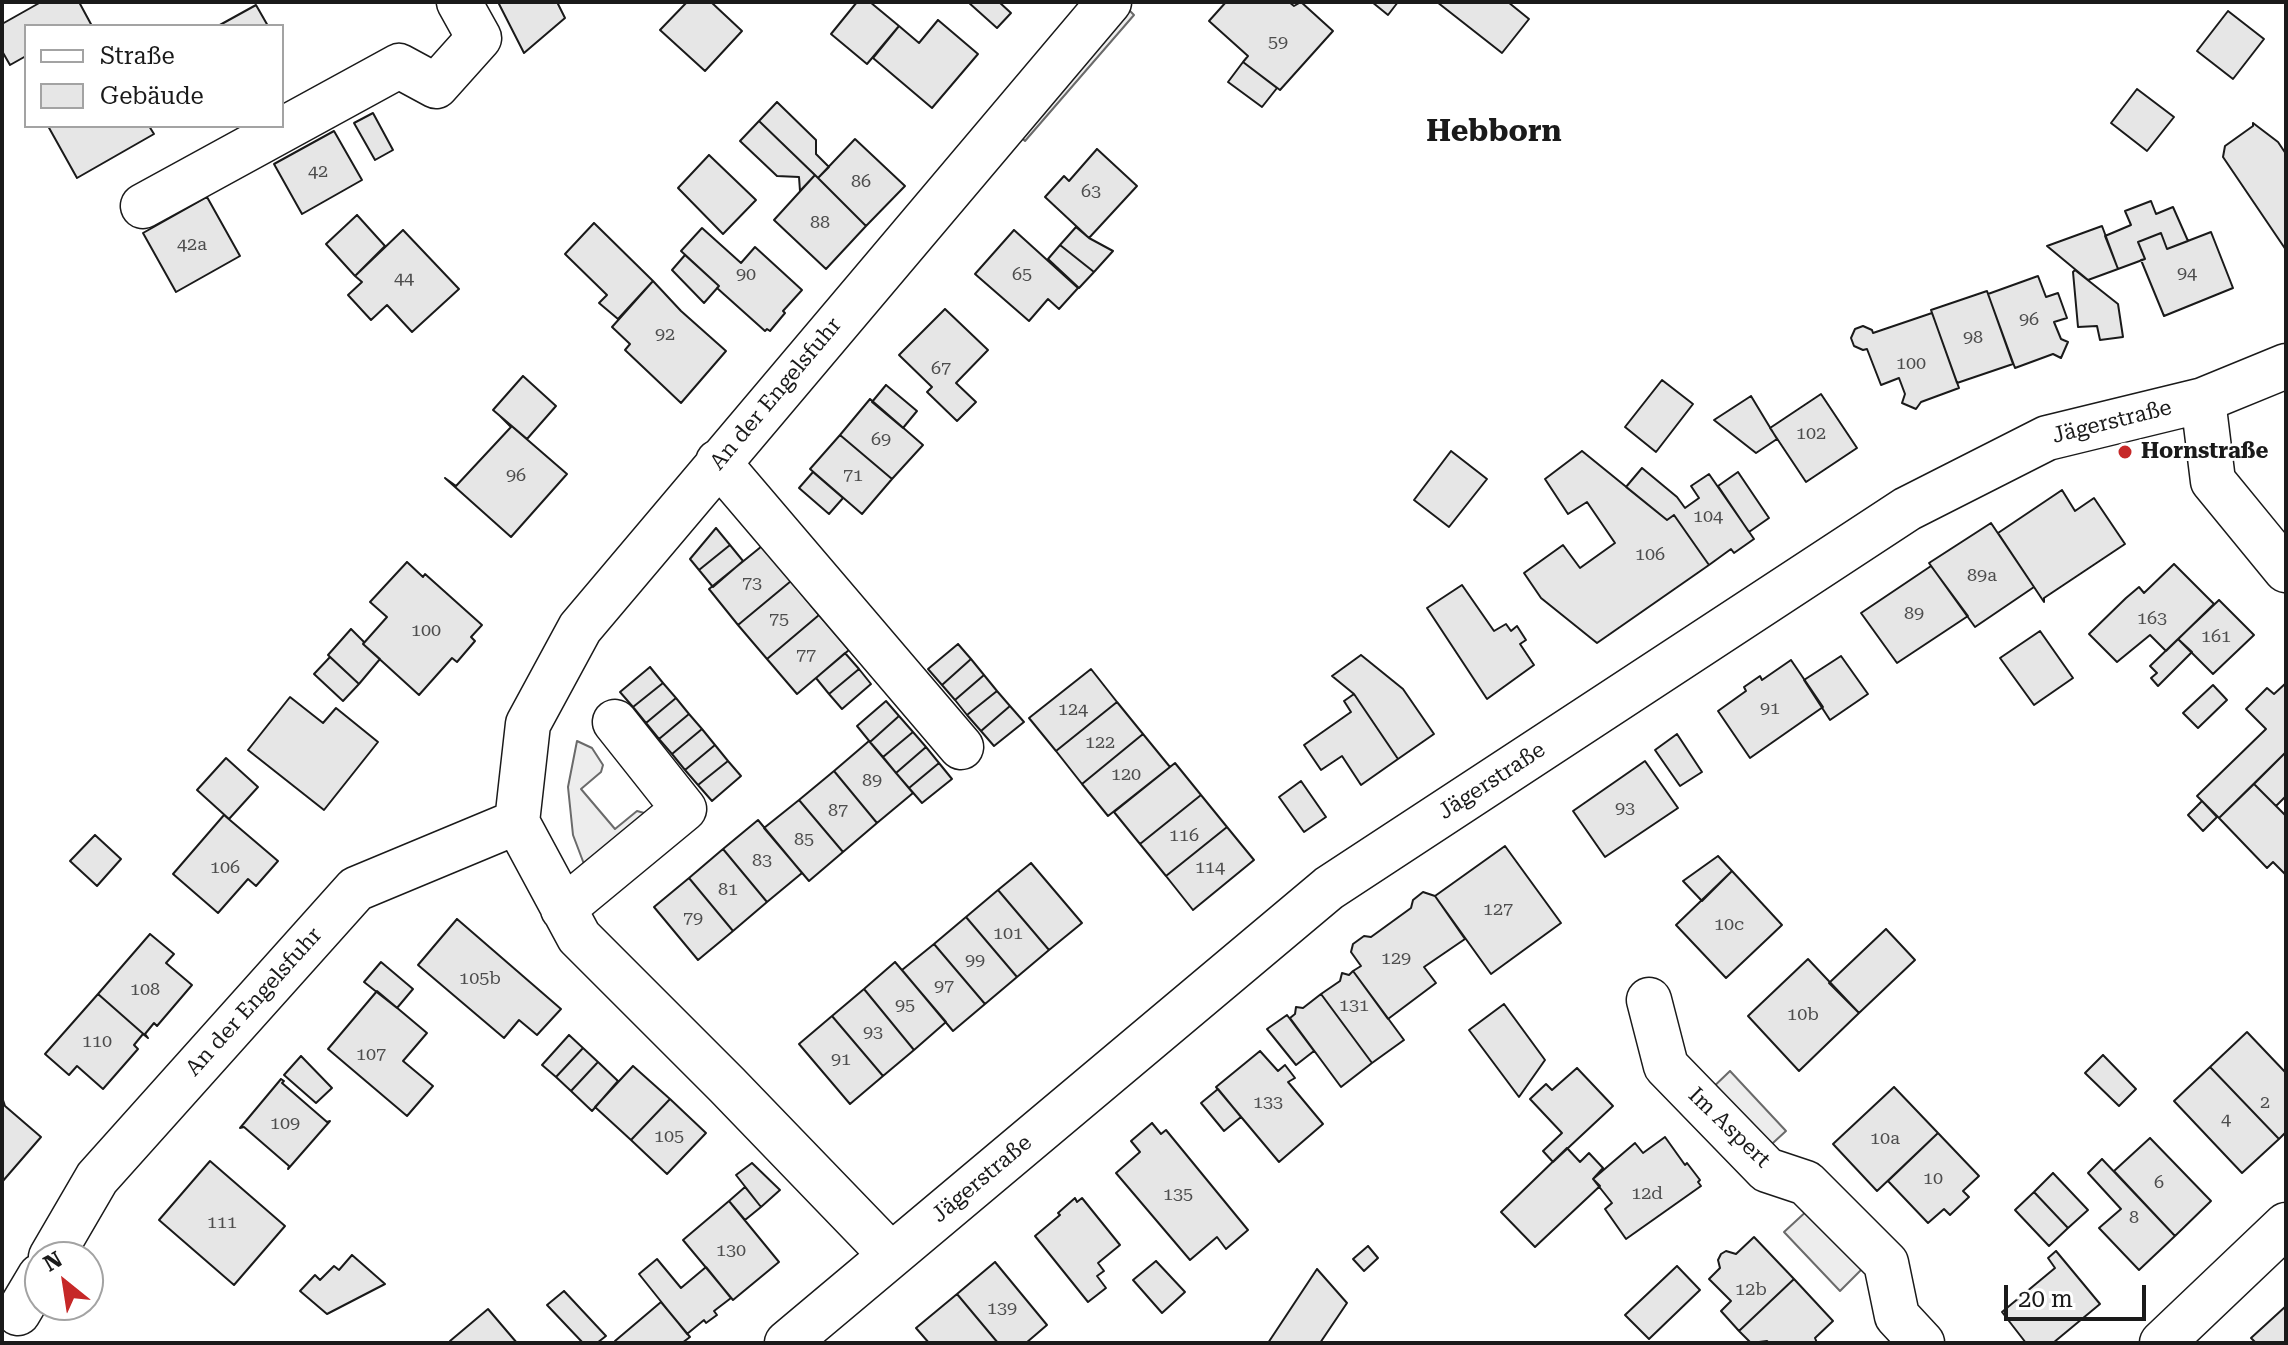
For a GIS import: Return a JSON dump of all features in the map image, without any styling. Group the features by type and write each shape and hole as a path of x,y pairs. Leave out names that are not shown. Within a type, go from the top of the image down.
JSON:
{"street":[{"path":"143,206 399,66 436,86 479,38 459,2"},
{"name":"An der Engelsfuhr","path":"60,1241 97,1178 356,889 517,822 528,724 580,628 1109,2"},
{"name":"Jägerstraße","path":"787,1343 1329,888 1893,517 2047,438 2203,400 2286,366"},
{"path":"2203,400 2213,481 2286,570"},
{"path":"718,462 961,747"},
{"path":"563,909 684,809 615,722"},
{"path":"517,822 579,937 891,1255"},
{"name":"Im Aspert","path":"1649,1000 1666,1066 1767,1170 1806,1183 1886,1263 1897,1316 1922,1343"},
{"path":"2162,1343 2286,1225"},
{"path":"18,1313 24,1303"}],"shaded area":[{"path":"1125,6 1134,15 1025,141 1016,132"},
{"path":"577,741 592,748 603,765 601,772 581,789 615,829 637,811 648,814 584,864 573,835 568,787"},
{"path":"1730,1071 1786,1131 1762,1153 1706,1094"},
{"path":"1810,1208 1865,1266 1840,1291 1784,1232"}],"building":[{"path":"41,2 79,2 91,24 24,24 24,57 10,65 2,51 2,24"},
{"path":"498,2 557,2 565,18 524,53"},
{"path":"687,2 711,2 742,31 705,71 660,30"},
{"path":"857,2 870,2 899,26 867,64 831,34"},
{"path":"968,2 999,2 1011,13 997,28"},
{"path":"1226,2 1289,2 1294,6 1301,2 1333,31 1280,90 1243,62 1248,56 1209,21"},
{"path":"1372,2 1398,2 1388,15"},
{"path":"1437,2 1508,2 1529,19 1502,53"},
{"path":"256,5 267,24 222,24"},
{"path":"2228,11 2264,39 2233,79 2197,51"},
{"path":"938,20 978,54 932,108 873,58 899,26 919,43"},
{"path":"1243,62 1277,88 1262,107 1228,82"},
{"path":"2137,89 2174,117 2147,151 2111,123"},
{"path":"777,102 816,140 816,154 829,167 818,178 759,121"},
{"path":"373,113 393,150 375,160 354,123"},
{"path":"759,121 815,175 800,191 799,177 777,176 740,141"},
{"path":"2253,123 2278,142 2286,154 2286,250 2223,157 2225,146"},
{"path":"49,128 150,128 154,134 77,178"},
{"path":"334,131 362,180 302,214 274,164"},
{"path":"855,139 905,186 866,226 818,178"},
{"path":"1097,149 1137,186 1089,238 1045,197 1064,176 1069,181"},
{"path":"709,155 756,200 723,234 678,188"},
{"path":"815,175 866,226 826,269 774,220"},
{"path":"207,197 240,256 176,292 143,233"},
{"path":"2151,201 2156,214 2173,207 2188,241 2167,249 2161,233 2138,242 2145,259 2118,269 2105,236 2131,225 2125,211"},
{"path":"357,215 385,246 355,276 326,244"},
{"path":"594,223 653,281 618,319 599,303 607,295 565,254"},
{"path":"2102,226 2118,269 2088,280 2047,246"},
{"path":"1076,227 1113,251 1094,272 1060,245"},
{"path":"702,228 741,263 755,247 802,290 770,331 765,331 717,288 719,286 681,251"},
{"path":"403,230 459,289 412,332 387,305 371,320 348,295 362,282 355,276"},
{"path":"1014,230 1078,288 1059,309 1048,299 1029,321 975,274"},
{"path":"2211,232 2233,288 2164,316 2141,260 2145,259 2138,242 2161,233 2167,249"},
{"path":"1060,245 1094,272 1079,288 1048,259"},
{"path":"685,255 719,286 704,303 672,270"},
{"path":"2075,270 2118,304 2123,337 2100,340 2097,326 2078,327"},
{"path":"2038,276 2046,297 2058,293 2067,318 2054,322 2061,339 2068,342 2061,358 2053,354 2015,368 1988,294"},
{"path":"653,281 726,351 681,403 625,350 630,344 612,327"},
{"path":"1987,291 2013,364 1957,383 1931,310"},
{"path":"945,309 988,350 956,383 976,402 957,421 927,392 932,387 899,355"},
{"path":"1932,313 1959,388 1921,402 1916,409 1902,403 1905,394 1899,378 1881,385 1867,349 1854,346 1851,338 1855,329 1863,326 1873,333"},
{"path":"523,376 556,406 527,439 493,410"},
{"path":"1662,380 1693,404 1656,452 1625,427"},
{"path":"886,385 917,411 903,428 872,402"},
{"path":"1821,394 1857,448 1806,482 1770,428"},
{"path":"1751,396 1777,439 1756,453 1714,420"},
{"path":"870,399 923,445 892,479 840,435"},
{"path":"500,416 567,474 511,537 445,478 456,486 511,427"},
{"path":"840,435 892,479 862,514 810,469"},
{"path":"1451,451 1487,479 1449,527 1414,500"},
{"path":"1582,451 1667,520 1674,515 1709,565 1597,643 1541,598 1524,573 1563,545 1580,568 1615,543 1587,502 1568,514 1545,479"},
{"path":"1642,468 1677,497 1685,508 1699,498 1691,486 1709,474 1754,539 1734,553 1731,549 1709,565 1674,515 1667,520 1626,487"},
{"path":"813,472 843,498 829,514 799,488"},
{"path":"1738,472 1769,518 1749,532 1718,486"},
{"path":"2062,490 2075,511 2094,498 2125,544 2044,598 2044,602 1998,533"},
{"path":"1991,523 2034,587 1975,627 1929,563"},
{"path":"716,528 730,545 699,570 690,559"},
{"path":"730,545 743,561 713,587 699,570"},
{"path":"762,546 791,581 738,625 709,589"},
{"path":"407,562 482,625 471,637 475,641 457,662 452,658 419,695 363,644 387,617 370,602"},
{"path":"2174,564 2214,604 2166,651 2150,635 2117,662 2089,634 2139,587 2144,593"},
{"path":"1931,566 1968,616 1897,663 1861,613"},
{"path":"791,581 819,615 767,659 738,625"},
{"path":"1462,585 1494,631 1506,624 1511,631 1517,626 1526,640 1520,644 1534,665 1487,699 1427,608"},
{"path":"2219,600 2254,635 2213,674 2178,639"},
{"path":"819,615 849,650 797,694 767,659"},
{"path":"351,629 380,659 359,684 328,655"},
{"path":"2040,631 2073,678 2034,705 2000,658"},
{"path":"2178,639 2192,652 2158,686 2151,678 2157,673 2150,666"},
{"path":"958,644 971,659 942,685 928,669"},
{"path":"845,653 859,669 829,694 816,678"},
{"path":"1361,655 1403,689 1434,734 1398,759 1354,694 1332,676"},
{"path":"1841,656 1868,694 1830,720 1804,680"},
{"path":"330,657 359,684 343,701 314,674"},
{"path":"971,659 984,675 955,700 942,685"},
{"path":"1791,660 1823,707 1750,758 1718,711 1746,691 1744,687 1760,676 1762,680"},
{"path":"650,667 663,683 633,707 620,692"},
{"path":"859,669 871,684 842,709 829,694"},
{"path":"1091,669 1117,702 1056,751 1029,718"},
{"path":"984,675 997,691 967,715 955,700"},
{"path":"663,683 676,698 646,723 633,707"},
{"path":"2286,683 2286,752 2219,818 2197,796 2266,729 2246,709 2267,688 2274,694"},
{"path":"2213,685 2227,700 2198,728 2183,713"},
{"path":"997,691 1010,706 981,731 967,715"},
{"path":"1354,694 1398,759 1361,785 1342,756 1321,770 1304,745 1351,712 1344,701"},
{"path":"290,697 323,723 336,708 378,742 324,810 248,750"},
{"path":"676,698 689,714 659,739 646,723"},
{"path":"886,701 899,716 870,742 857,726"},
{"path":"1117,702 1143,734 1082,784 1056,751"},
{"path":"1010,706 1024,722 994,746 981,731"},
{"path":"689,714 702,729 672,754 659,739"},
{"path":"899,716 913,732 883,757 870,742"},
{"path":"702,729 715,745 685,770 672,754"},
{"path":"913,732 926,747 896,773 883,757"},
{"path":"1143,734 1170,767 1108,816 1082,784"},
{"path":"1677,734 1702,772 1680,786 1655,750"},
{"path":"869,741 913,793 877,823 834,771"},
{"path":"715,745 728,761 698,785 685,770"},
{"path":"926,747 939,763 909,788 896,773"},
{"path":"2286,752 2286,796 2276,806 2254,784"},
{"path":"226,758 258,787 229,819 197,790"},
{"path":"728,761 741,776 712,801 698,785"},
{"path":"1645,761 1678,808 1605,857 1573,811"},
{"path":"939,763 952,779 922,803 909,788"},
{"path":"1175,763 1201,795 1140,844 1114,812"},
{"path":"834,771 877,823 843,852 799,800"},
{"path":"1301,781 1326,817 1304,832 1279,797"},
{"path":"2254,784 2286,816 2286,875 2273,862 2267,868 2219,818"},
{"path":"1201,795 1227,827 1166,876 1140,844"},
{"path":"799,800 843,852 809,881 764,828"},
{"path":"2202,801 2217,817 2203,831 2188,815"},
{"path":"224,815 278,861 256,886 248,879 218,913 173,874"},
{"path":"758,820 802,873 767,902 723,849"},
{"path":"1227,827 1254,860 1193,910 1166,876"},
{"path":"95,835 121,859 97,886 70,861"},
{"path":"1505,846 1561,923 1491,974 1435,896"},
{"path":"723,849 767,902 733,931 689,878"},
{"path":"1718,856 1732,871 1702,901 1683,881"},
{"path":"1031,863 1082,923 1049,950 998,890"},
{"path":"1732,871 1782,925 1726,978 1676,925"},
{"path":"689,878 733,931 698,960 654,907"},
{"path":"998,890 1049,950 1017,977 966,917"},
{"path":"1423,892 1435,896 1465,939 1424,967 1436,983 1388,1019 1353,971 1361,966 1351,952 1353,944 1364,936 1371,937 1411,908 1413,900"},
{"path":"966,917 1017,977 985,1004 934,944"},
{"path":"457,919 561,1009 537,1035 519,1020 504,1038 418,965"},
{"path":"1886,929 1915,960 1859,1013 1829,983"},
{"path":"150,934 174,954 166,963 192,985 157,1026 154,1023 145,1034 148,1038 98,994"},
{"path":"934,944 985,1004 953,1031 902,970"},
{"path":"1808,959 1859,1013 1799,1071 1748,1016"},
{"path":"381,962 413,989 397,1008 364,982"},
{"path":"895,962 946,1022 914,1050 864,989"},
{"path":"1353,971 1404,1040 1372,1063 1321,994 1340,981 1342,973 1349,975"},
{"path":"864,989 914,1050 883,1076 832,1016"},
{"path":"377,991 427,1033 403,1061 433,1086 407,1116 328,1049"},
{"path":"98,994 148,1038 143,1034 134,1045 138,1049 103,1089 77,1066 69,1075 45,1054"},
{"path":"1321,994 1372,1063 1341,1087 1290,1018 1295,1014 1296,1007 1303,1008"},
{"path":"1504,1004 1545,1060 1519,1097 1469,1030"},
{"path":"1287,1015 1314,1051 1296,1065 1267,1029"},
{"path":"832,1016 883,1076 850,1104 799,1044"},
{"path":"2247,1032 2286,1073 2286,1132 2279,1139 2210,1067"},
{"path":"569,1035 583,1048 556,1077 542,1065"},
{"path":"583,1048 598,1062 571,1091 556,1077"},
{"path":"1260,1051 1278,1071 1285,1065 1295,1078 1288,1082 1323,1124 1279,1162 1216,1087"},
{"path":"2103,1055 2136,1089 2119,1106 2085,1073"},
{"path":"301,1056 332,1088 316,1103 284,1075"},
{"path":"598,1062 618,1081 592,1111 571,1091"},
{"path":"633,1066 670,1099 631,1140 595,1107"},
{"path":"2210,1067 2279,1139 2242,1173 2174,1101"},
{"path":"1577,1068 1613,1106 1553,1162 1543,1151 1562,1133 1530,1099 1546,1084 1552,1090"},
{"path":"281,1079 327,1122 330,1121 288,1169 289,1166 244,1127 240,1128"},
{"path":"1894,1087 1938,1133 1877,1191 1833,1144"},
{"path":"1218,1089 1241,1117 1224,1131 1201,1103"},
{"path":"2,1097 5,1106 41,1137 2,1182"},
{"path":"670,1099 706,1133 667,1174 631,1140"},
{"path":"1152,1123 1161,1134 1166,1130 1248,1230 1226,1249 1217,1237 1190,1260 1116,1173 1140,1152 1131,1141"},
{"path":"1938,1133 1979,1176 1963,1191 1969,1197 1950,1215 1944,1209 1928,1223 1888,1181"},
{"path":"1665,1137 1700,1180 1701,1186 1626,1239 1605,1209 1612,1203 1593,1179 1635,1143 1643,1153"},
{"path":"2150,1138 2211,1201 2175,1236 2114,1171"},
{"path":"1567,1148 1580,1162 1589,1153 1603,1168 1593,1179 1600,1186 1535,1247 1501,1212"},
{"path":"2102,1159 2175,1236 2139,1270 2099,1228 2121,1209 2088,1173"},
{"path":"210,1161 285,1226 234,1285 159,1220"},
{"path":"752,1163 780,1190 761,1207 736,1175"},
{"path":"2053,1173 2088,1210 2068,1228 2034,1192"},
{"path":"745,1187 761,1207 745,1220 729,1201"},
{"path":"2034,1192 2068,1228 2049,1246 2015,1210"},
{"path":"1075,1198 1077,1202 1082,1198 1120,1245 1098,1263 1104,1271 1097,1276 1106,1288 1088,1302 1035,1236"},
{"path":"729,1201 779,1262 733,1300 683,1240"},
{"path":"1754,1237 1794,1279 1739,1331 1721,1311 1731,1301 1709,1279 1720,1268 1718,1260 1721,1254 1726,1251 1736,1254"},
{"path":"1368,1246 1378,1258 1364,1271 1353,1259"},
{"path":"2056,1251 2100,1304 2053,1343 2026,1343 2002,1312 2055,1268 2048,1258"},
{"path":"352,1255 385,1284 327,1314 300,1291 315,1275 320,1280 334,1266 339,1270"},
{"path":"657,1259 681,1288 706,1267 731,1298 714,1311 717,1315 706,1323 704,1320 687,1334 639,1274"},
{"path":"1156,1261 1185,1292 1162,1313 1133,1280"},
{"path":"995,1262 1047,1325 1026,1343 998,1343 957,1294"},
{"path":"1677,1266 1700,1290 1649,1339 1625,1315"},
{"path":"1317,1269 1347,1303 1320,1343 1268,1343"},
{"path":"1794,1279 1833,1321 1815,1338 1817,1343 1751,1343 1739,1331"},
{"path":"564,1291 606,1336 597,1343 583,1343 547,1305"},
{"path":"957,1294 998,1343 929,1343 916,1328"},
{"path":"661,1302 690,1337 682,1343 616,1343 615,1341"},
{"path":"2286,1306 2286,1343 2256,1343 2251,1338"},
{"path":"488,1309 517,1343 450,1341"}],"place":[{"name":"Hornstraße","path":"2125,452"}],"district":[{"name":"Hebborn","path":"1494,132"}]}
